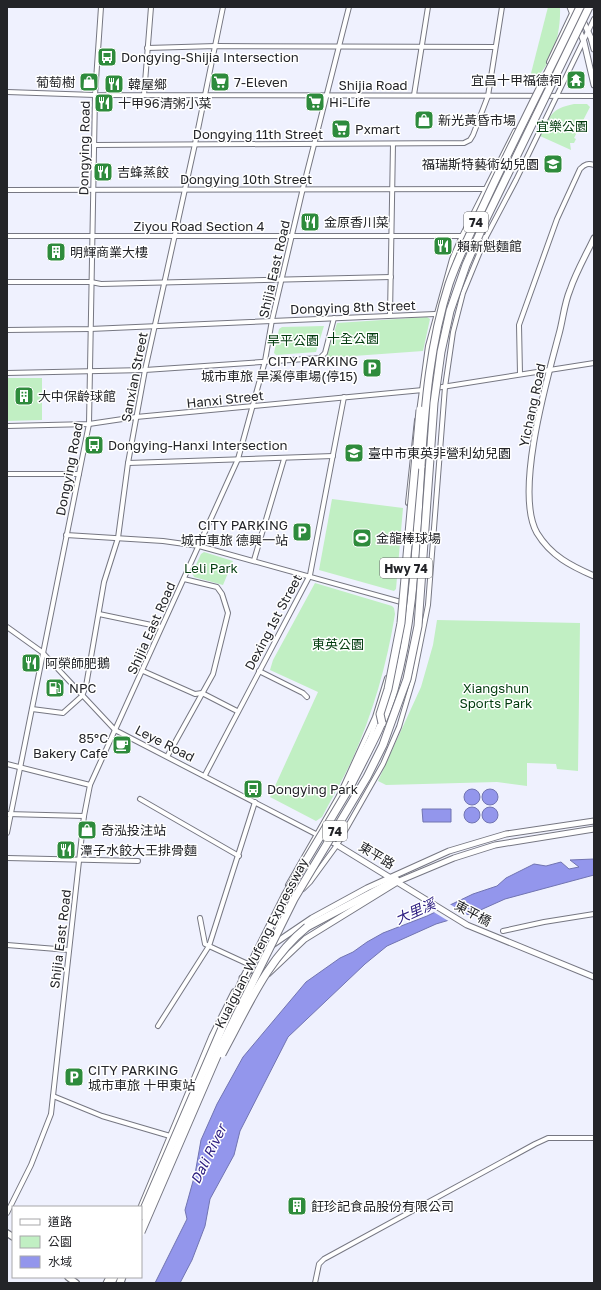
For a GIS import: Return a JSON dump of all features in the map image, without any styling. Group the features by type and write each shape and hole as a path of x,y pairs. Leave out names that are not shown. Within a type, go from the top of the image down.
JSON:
{"highway":[{"name":"Kuaiguan-Wufeng Expressway","path":"142,1214 241,984 286,894 350,787 382,723 394,690 406,641 425,402 438,327 449,284 496,178 577,7"},
{"name":"Kuaiguan-Wufeng Expressway","path":"142,1230 223,1042 294,899 367,777 383,745 400,699 412,660 418,626 434,403 450,311 466,265 486,219 589,7"},
{"name":"Hwy 74","path":"382,723 380,714 388,689 401,623 420,410"},
{"path":"201,1093 268,968 289,943 307,928 395,879"}],"street":[{"name":"Dongying Road","path":"7,832 9,814 32,709 42,652 89,424 95,95 101,7"},
{"path":"144,95 151,7"},
{"name":"Sanxian Street","path":"82,696 86,686 104,582 118,538 128,463 154,326 195,144 223,7"},
{"name":"Shijia East Road","path":"7,1213 31,1165 46,1130 50,1114 84,816 90,785 238,459 265,361 272,320 303,188 349,7"},
{"path":"414,96 428,7"},
{"path":"488,96 502,7"},
{"path":"570,7 584,42 594,85"},
{"path":"339,796 367,736 389,671 401,602 415,425 420,410 428,346 435,314 452,259 462,236 533,96 572,13 577,7 594,49"},
{"path":"270,919 310,882 337,845 383,764 399,727 413,680 428,604 445,387 453,332 463,293 486,237 516,180 594,19"},
{"path":"147,48 339,45 495,47"},
{"name":"Shijia Road","path":"7,92 95,95 594,96"},
{"name":"Dongying 11th Street","path":"94,145 464,143 470,140 488,96"},
{"path":"390,315 393,144"},
{"path":"520,374 519,325 557,219 580,169 589,163 594,165"},
{"name":"Dongying 10th Street","path":"7,190 486,188"},
{"name":"Ziyou Road Section 4","path":"7,236 486,237"},
{"name":"Yichang Road","path":"594,238 569,291 540,413 529,479 531,518 537,532 546,546 562,560 594,576"},
{"path":"7,282 92,282 101,284 391,277"},
{"name":"Dongying 8th Street","path":"7,330 90,329 435,314"},
{"path":"7,373 145,370 320,358 325,353 334,318"},
{"name":"Hanxi Street","path":"7,426 89,424 252,406 423,390 594,363"},
{"name":"Dexing 1st Street","path":"205,775 237,711 310,575 344,397"},
{"path":"141,1206 212,1036 270,919 317,834 355,770 370,738 400,655 408,602 421,429 420,410"},
{"path":"128,463 284,459 333,456"},
{"path":"254,560 284,459"},
{"path":"7,474 79,474"},
{"path":"66,535 118,538 199,546 310,575 401,602"},
{"path":"168,755 213,674 228,613 222,594 217,587 184,579"},
{"path":"99,614 161,627"},
{"name":"Leye Road","path":"7,627 42,652 115,730 168,755 337,845"},
{"path":"143,670 196,694 202,693 237,711"},
{"path":"259,670 307,697"},
{"path":"32,709 63,713 82,696"},
{"path":"7,764 90,785"},
{"path":"140,799 239,856"},
{"path":"158,1026 209,946 255,802"},
{"path":"9,814 84,816"},
{"path":"249,962 312,918 395,879 449,851 488,838 506,834 594,821"},
{"path":"241,978 268,974 305,939 395,879 495,845 594,829"},
{"name":"東平路","path":"337,845 404,885"},
{"path":"7,858 138,861"},
{"name":"東平橋","path":"404,885 467,925 594,977"},
{"path":"502,931 544,922 594,914"},
{"path":"200,918 205,944 249,962"},
{"path":"7,945 69,950"},
{"path":"53,1096 102,1116 170,1136"},
{"path":"315,1283 319,1264 324,1259 535,1144 548,1138 594,1138"}],"green space":[{"path":"548,7 560,7 557,40 549,60 543,70 528,85"},
{"name":"宜樂公園","path":"574,104 587,104 590,107 574,138 576,139 574,143 570,143 571,150 540,136 549,118 555,111"},
{"name":"十全公園","path":"427,317 430,319 423,351 326,358 337,323"},
{"name":"旱平公園","path":"324,326 316,352 276,355 274,353 279,329 282,327"},
{"name":"大中保齡球館","path":"7,378 42,378 42,420 7,421"},
{"name":"金龍棒球場","path":"332,499 403,508 396,589 394,591 319,570"},
{"name":"Leli Park","path":"204,552 233,561 223,585 194,577 192,573 201,554"},
{"name":"東英公園","path":"315,583 392,606 395,614 383,670 373,706 360,742 322,817 316,821 270,797 318,692 270,670 273,660"},
{"name":"Xiangshun Sports Park","path":"437,620 580,623 578,771 557,769 556,764 527,763 527,786 497,782 386,785 378,781 421,687 433,645"}],"water":[{"path":"472,789 478,791 480,797 478,803 472,805 466,803 464,797 466,791"},
{"path":"490,789 496,791 498,797 496,803 490,805 484,803 482,797 484,791"},
{"path":"472,807 478,809 480,815 478,821 472,823 466,821 464,815 466,809"},
{"path":"490,807 496,809 498,815 496,821 490,823 484,821 482,815 484,809"},
{"path":"422,809 451,809 451,822 423,822"},
{"name":"Dali River","path":"594,859 594,875 505,899 476,912 436,924 387,946 365,964 288,1037 240,1131 234,1155 210,1199 205,1226 192,1260 180,1283 155,1283 187,1219 185,1210 195,1174 201,1140 217,1104 243,1057 306,982 340,958 353,952 383,933 427,916 473,894 497,886 506,878 534,864 546,866 561,862 569,869 579,867 570,860"}],"pier":[{"path":"448,903 469,916 450,922 432,911"}],"place":[{"name":"Dongying-Shijia Intersection","path":"107,57"},
{"name":"宜昌十甲福德祠","path":"576,80"},
{"name":"葡萄樹","path":"89,82"},
{"name":"7-Eleven","path":"220,82"},
{"name":"韓屋鄉","path":"114,84"},
{"name":"Hi-Life","path":"315,102"},
{"name":"十甲96清粥小菜","path":"104,103"},
{"name":"新光黃昏市場","path":"424,120"},
{"name":"Pxmart","path":"341,129"},
{"name":"福瑞斯特藝術幼兒園","path":"553,164"},
{"name":"吉蜂蒸餃","path":"103,172"},
{"name":"金原香川菜","path":"310,222"},
{"name":"賴新魁麵館","path":"443,246"},
{"name":"明輝商業大樓","path":"56,252"},
{"name":"CITY PARKING 城市車旅 旱溪停車場(停15)","path":"372,368"},
{"name":"大中保齡球館","path":"24,396"},
{"name":"Dongying-Hanxi Intersection","path":"94,445"},
{"name":"臺中市東英非營利幼兒園","path":"354,453"},
{"name":"CITY PARKING 城市車旅 德興一站","path":"302,532"},
{"name":"金龍棒球場","path":"362,538"},
{"name":"阿榮師肥鵝","path":"31,663"},
{"name":"NPC","path":"55,688"},
{"name":"85°C Bakery Cafe","path":"122,745"},
{"name":"Dongying Park","path":"253,789"},
{"name":"奇泓投注站","path":"87,830"},
{"name":"潭子水餃大王排骨麵","path":"66,850"},
{"name":"CITY PARKING 城市車旅 十甲東站","path":"74,1077"},
{"name":"飪珍記食品股份有限公司","path":"297,1206"}],"water label":[{"name":"大里溪","path":"415,911"}]}
